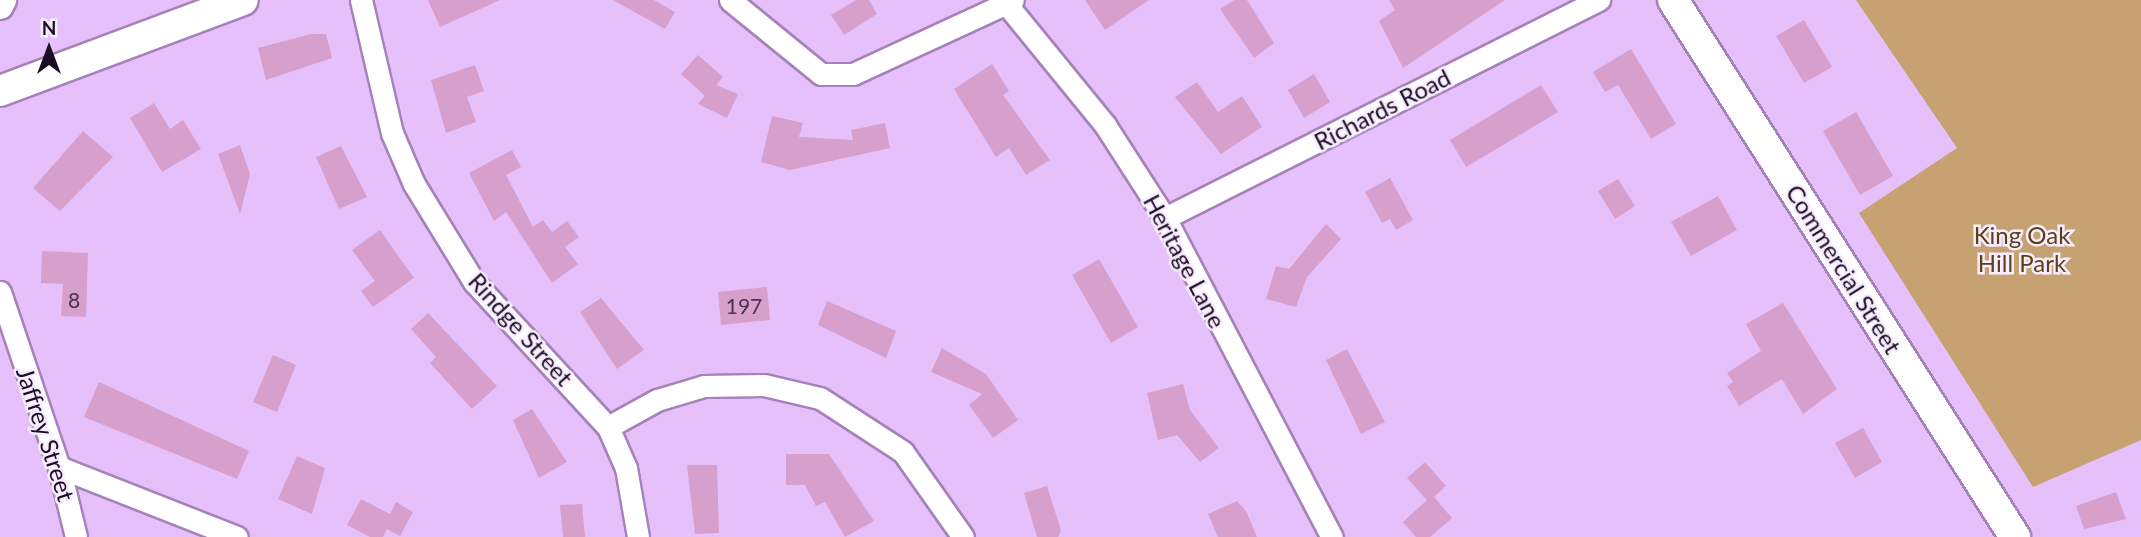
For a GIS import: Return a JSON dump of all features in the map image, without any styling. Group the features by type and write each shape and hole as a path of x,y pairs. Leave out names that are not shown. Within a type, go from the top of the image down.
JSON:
{"main road":[{"path":"0,91 243,0"},
{"name":"Commercial Street","path":"1673,0 2015,537"}],"street":[{"path":"0,6 3,0"},
{"name":"Rindge Street","path":"361,0 392,133 414,184 474,282 608,427 626,468 638,537"},
{"path":"730,0 821,74 853,74 1010,3"},
{"name":"Richards Road","path":"1166,218 1599,0"},
{"name":"Heritage Lane","path":"1010,3 1105,125 1166,218 1332,537"},
{"name":"Jaffrey Street","path":"0,292 59,467 76,537"},
{"path":"608,427 657,400 704,386 764,385 820,398 903,452 963,537"},
{"path":"59,467 237,537"}],"green space":[{"name":"King Oak Hill Park","path":"1856,0 2141,0 2141,440 2033,487 1859,213 1957,148"}],"building":[{"path":"428,0 500,0 440,27"},
{"path":"613,0 654,0 675,12 665,29"},
{"path":"856,0 869,0 877,14 844,35 831,15"},
{"path":"1085,0 1149,0 1105,30"},
{"path":"1234,0 1247,0 1274,43 1254,58 1220,9"},
{"path":"1389,0 1505,0 1403,68 1379,21 1395,10"},
{"path":"1804,20 1832,67 1804,83 1776,36"},
{"path":"311,34 326,34 332,58 266,80 258,48"},
{"path":"1631,49 1676,124 1651,139 1618,85 1605,92 1593,72"},
{"path":"698,55 723,77 716,85 738,94 727,118 698,104 705,96 681,74"},
{"path":"992,64 1009,91 1003,95 1050,160 1026,175 1009,148 996,157 954,89"},
{"path":"475,65 484,91 467,97 476,122 446,133 431,80"},
{"path":"1314,74 1330,102 1304,118 1288,90"},
{"path":"1197,82 1218,112 1242,96 1262,127 1221,154 1175,97"},
{"path":"1541,85 1558,112 1466,167 1450,140"},
{"path":"154,103 170,129 183,120 201,149 162,172 130,118"},
{"path":"1856,112 1893,176 1860,195 1823,131"},
{"path":"772,116 803,123 799,137 853,140 851,130 885,123 890,148 790,170 761,162"},
{"path":"83,131 113,157 60,211 33,188"},
{"path":"240,145 250,174 240,214 218,154"},
{"path":"341,146 367,197 339,209 316,157"},
{"path":"512,150 521,167 506,175 533,227 543,220 552,232 567,221 579,237 565,247 578,264 552,283 506,212 494,221 469,173"},
{"path":"1390,178 1413,220 1396,230 1390,219 1382,223 1365,192"},
{"path":"1618,179 1635,206 1615,219 1598,191"},
{"path":"1718,196 1737,230 1691,256 1671,222"},
{"path":"1326,224 1341,239 1307,277 1296,307 1266,299 1276,266 1289,269"},
{"path":"380,230 414,278 373,307 361,291 375,281 352,250"},
{"path":"42,251 88,253 86,317 61,316 63,284 41,283"},
{"path":"1099,259 1138,327 1111,343 1072,275"},
{"path":"767,287 770,320 721,325 718,292"},
{"path":"601,298 644,350 617,369 580,312"},
{"path":"827,301 896,331 886,358 818,325"},
{"path":"1783,303 1837,389 1803,414 1782,379 1739,406 1727,386 1733,382 1727,373 1761,351 1746,324"},
{"path":"428,313 497,386 472,409 430,363 436,357 411,329"},
{"path":"942,348 986,374 1018,420 993,438 969,405 982,394 931,372"},
{"path":"1347,349 1385,422 1361,434 1326,360"},
{"path":"273,355 296,365 277,412 253,402"},
{"path":"99,382 249,451 237,479 84,417"},
{"path":"1183,384 1190,410 1219,448 1200,462 1177,435 1158,440 1147,393"},
{"path":"532,409 567,462 539,478 513,420"},
{"path":"1863,428 1882,462 1855,478 1835,443"},
{"path":"786,454 829,454 874,521 845,537 825,502 816,506 805,485 786,485"},
{"path":"297,456 325,468 312,514 278,499"},
{"path":"1425,462 1446,486 1434,497 1452,518 1430,537 1416,537 1403,522 1427,500 1407,478"},
{"path":"687,465 717,465 719,533 695,534"},
{"path":"1047,486 1061,530 1058,537 1037,537 1024,493"},
{"path":"2116,492 2126,519 2084,529 2076,506"},
{"path":"361,499 390,514 396,502 413,512 400,536 387,529 383,537 370,537 347,525"},
{"path":"1237,501 1246,511 1257,537 1218,537 1208,514"},
{"path":"582,504 585,537 563,537 560,505"}]}
